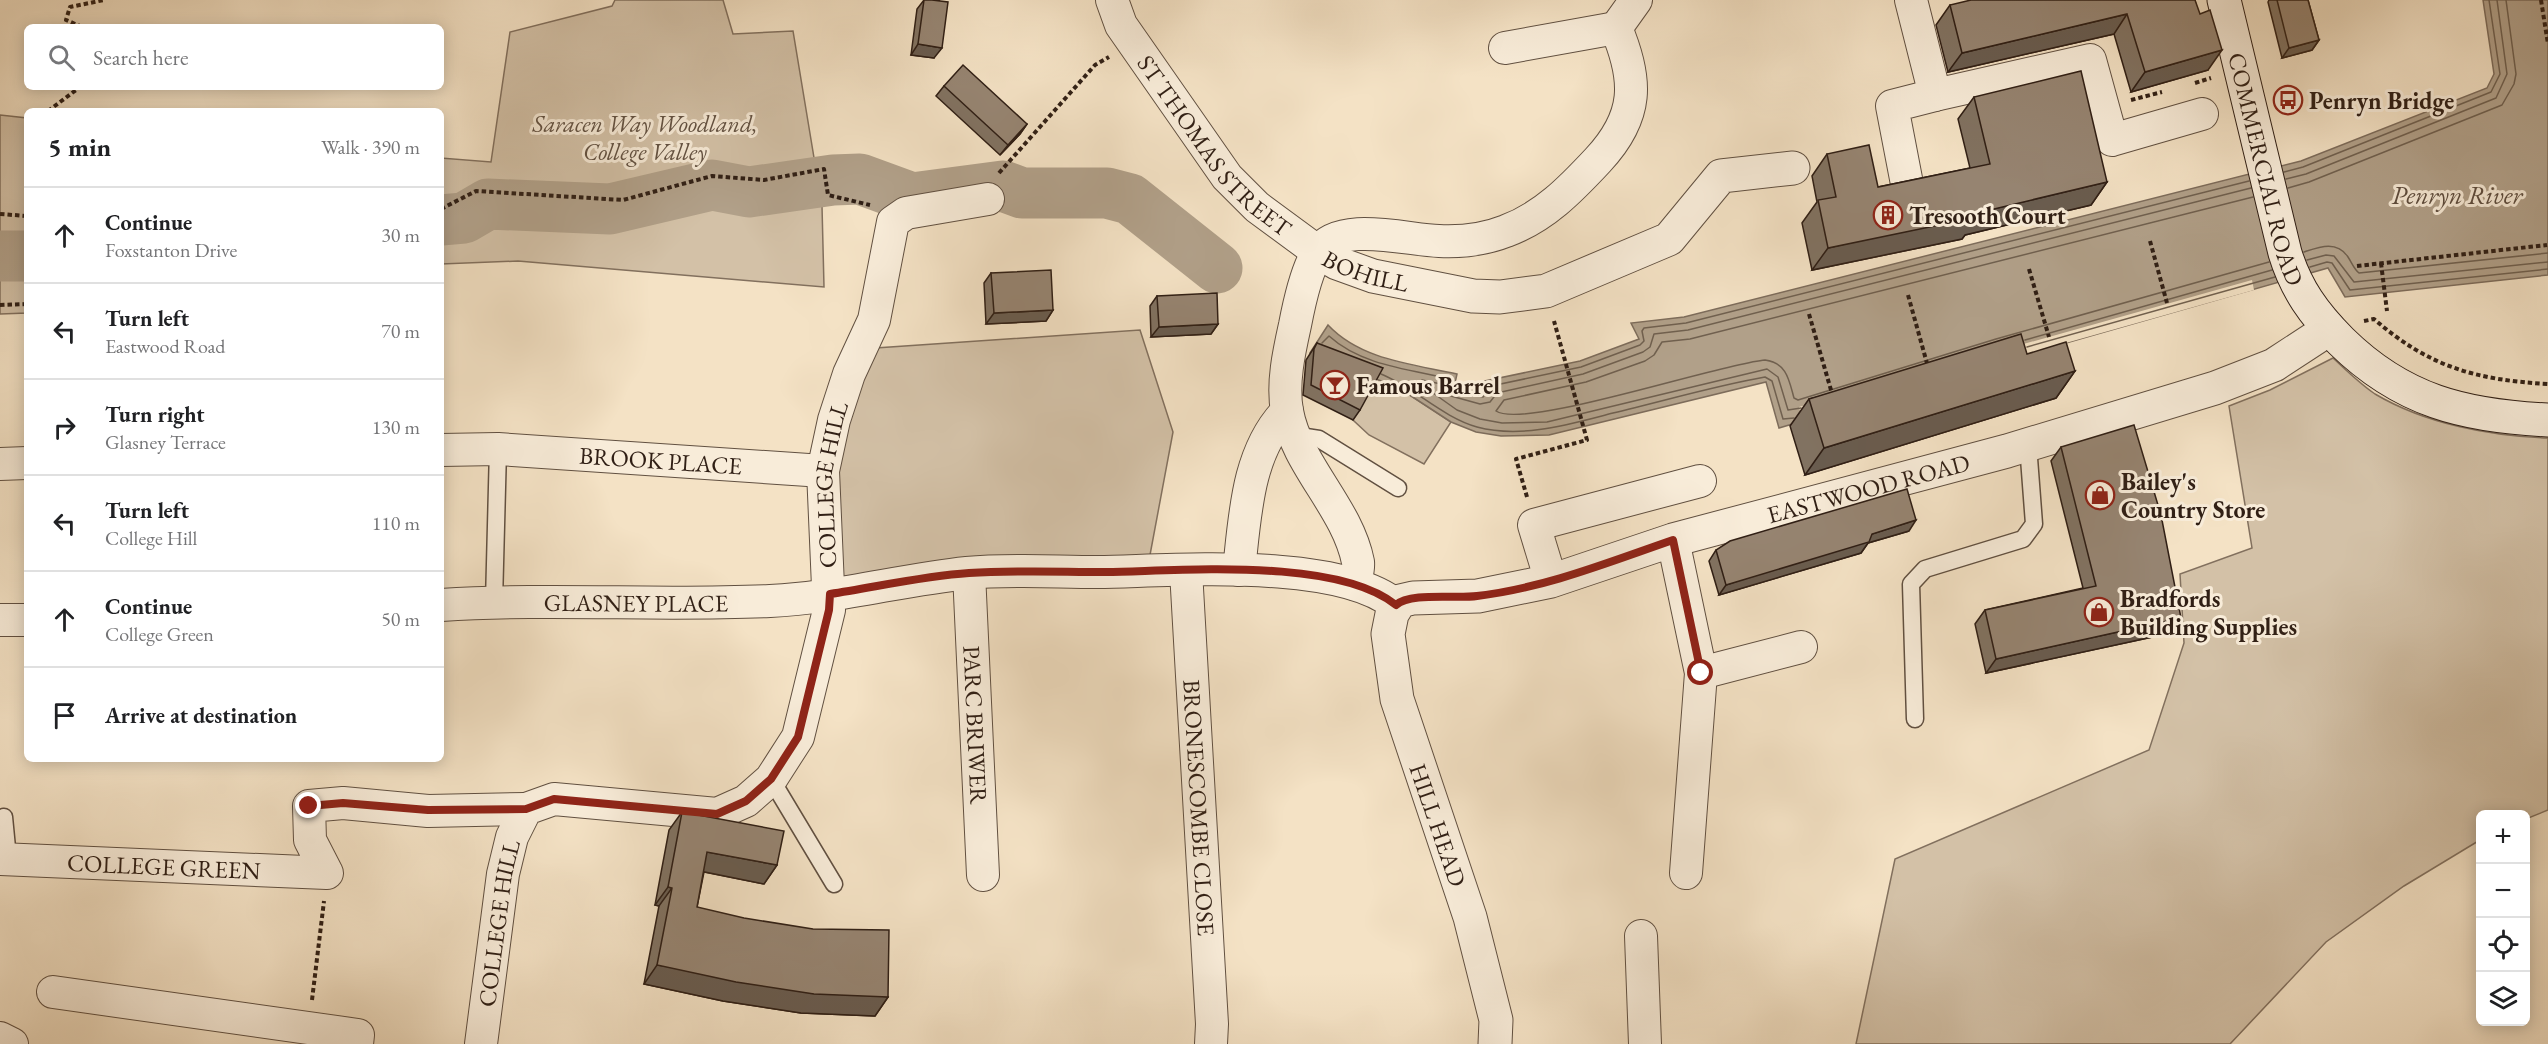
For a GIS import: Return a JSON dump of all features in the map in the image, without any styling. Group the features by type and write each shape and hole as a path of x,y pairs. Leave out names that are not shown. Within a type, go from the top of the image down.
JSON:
{"street":[{"name":"ST THOMAS STREET","path":"1112,0 1120,25 1227,177 1257,207 1318,252 1305,283 1291,344 1286,378 1287,411 1297,441 1353,546 1358,568 1355,584"},
{"path":"1505,48 1616,27 1636,0"},
{"path":"1911,0 1935,95"},
{"name":"COMMERCIAL ROAD","path":"2224,0 2285,253 2291,272 2306,303 2329,329 2374,372 2413,393 2459,409 2482,414 2548,420"},
{"name":"BOHILL","path":"1616,27 1627,54 1632,88 1630,104 1622,128 1604,153 1569,190 1542,213 1504,232 1484,237 1440,241 1360,233 1338,238 1318,252 1337,263 1373,276 1463,294 1487,298 1546,291 1669,240 1721,176 1793,168"},
{"path":"1907,184 1892,106 1935,95 2090,60 2112,140 2202,114"},
{"name":"COLLEGE HILL","path":"481,1044 503,874 512,837 526,809 554,799 717,814 746,801 771,779 798,737 829,610 823,471 834,420 849,374 874,320 893,222 906,213 992,188"},
{"name":"EASTWOOD ROAD","path":"1396,605 1407,599 1478,596 1551,581 1673,540 2028,445 2215,388 2274,365 2329,329"},
{"path":"1239,570 1245,513 1256,468 1271,428 1287,411"},
{"name":"BROOK PLACE","path":"444,450 498,449 823,471"},
{"path":"0,464 24,463"},
{"path":"1551,581 1534,525 1700,481"},
{"path":"1673,540 1701,673 1686,873"},
{"name":"GLASNEY PLACE","path":"444,605 494,602 771,601 969,573 1239,570 1293,573 1355,584 1384,596 1396,605"},
{"name":"BRONESCOMBE CLOSE","path":"1186,571 1211,1012 1210,1044"},
{"name":"PARC BRIWER","path":"969,573 983,875"},
{"name":"HILL HEAD","path":"1396,605 1388,634 1397,699 1470,917 1496,1020 1495,1044"},
{"path":"0,620 24,620"},
{"path":"1701,673 1802,647"},
{"path":"327,873 310,840 309,806 343,803 428,810 526,809"},
{"name":"COLLEGE GREEN","path":"4,859 327,873"},
{"path":"1641,936 1645,1044"},
{"path":"52,992 309,1026 358,1035 357,1044"},
{"path":"0,1038 12,1044"}],"lane":[{"path":"1297,441 1306,437 1319,439 1398,488"},
{"path":"1915,719 1911,584 1925,569 2023,539 2034,524 2028,445"},
{"path":"494,602 498,449"},
{"path":"771,779 834,884"},
{"path":"4,818 4,859"}],"path":[{"path":"75,24 66,20 70,7 104,0"},
{"path":"2541,0 2548,44"},
{"path":"992,188 1095,65 1133,42"},
{"path":"52,108 76,90"},
{"path":"444,207 476,191 623,200 712,176 764,180 824,169 828,195"},
{"path":"0,214 24,216"},
{"path":"2150,241 2167,303"},
{"path":"2357,266 2547,245"},
{"path":"2381,263 2387,311"},
{"path":"2029,269 2049,337"},
{"path":"1908,295 1929,370"},
{"path":"0,305 24,304"},
{"path":"1809,314 1833,398"},
{"path":"2329,329 2374,319 2396,339 2421,355 2468,374 2548,384"},
{"path":"1534,525 1516,459 1587,440 1563,354"},
{"path":"309,1026 327,873"}],"green space":[{"name":"Saracen Way Woodland, College Valley","path":"615,0 723,0 733,34 793,31 822,206 824,287 518,261 444,264 444,158 491,162 510,32 612,6"},
{"path":"0,115 24,118 24,313 0,314"},
{"path":"1140,330 1173,432 1147,571 830,594 823,471 861,349"},
{"path":"2333,358 2375,394 2415,413 2459,427 2548,438 2548,810 2530,817 2530,810 2476,810 2476,842 2404,886 2326,942 2230,1044 1856,1044 1895,859 2149,750 2184,643 2180,574 2252,548 2229,406 2270,390"},
{"path":"1375,378 1399,388 1451,422 1424,464 1369,435 1353,420"}],"water":[{"name":"Penryn River","path":"2483,0 2548,0 2548,275 2345,297 2328,268 1779,428 1766,382 1549,435 1501,436 1476,432 1451,422 1399,388 1310,353 1328,325 1341,337 1371,353 1457,374 1455,383 1482,391 1485,381 1580,361 1639,339 1631,323 1684,317 2301,161 2487,88 2494,74"}],"pier":[{"path":"2252,280 2254,290 1802,417 1799,407"}],"building":[{"path":"924,0 948,2 942,48 918,44"},
{"path":"1971,0 2195,0 2200,14 2210,10 2222,50 2145,72 2127,14 1962,53 1950,5"},
{"path":"2277,0 2308,0 2319,40 2289,48"},
{"path":"963,65 1027,124 1008,145 944,86"},
{"path":"2081,71 2107,182 1977,213 1978,217 1828,248 1818,200 1836,197 1827,154 1869,145 1878,187 1990,164 1974,97"},
{"path":"1051,270 1053,310 994,313 991,273"},
{"path":"1217,293 1218,324 1159,327 1157,296"},
{"path":"2021,334 2027,354 2066,342 2075,371 1824,448 1809,399"},
{"name":"Famous Barrel","path":"1317,343 1383,368 1360,410 1311,385 1314,349"},
{"path":"2134,425 2161,515 2181,618 1996,659 1985,610 2096,586 2061,447"},
{"path":"1907,489 1916,520 1872,534 1869,542 1726,585 1716,550 1730,541"},
{"path":"682,812 784,831 777,865 707,852 697,907 744,918 813,929 889,930 888,997 814,994 736,982 657,965 672,888 668,887"}],"waterway":[{"path":"444,220 464,218 488,204 610,209 712,185 749,192 833,180 860,179 912,198 1003,186 1022,193 1107,193 1130,199 1217,268"},
{"path":"0,256 24,256"}],"place":[{"name":"Penryn Bridge","path":"2288,100"},
{"name":"Tresooth Court","path":"1888,215"},
{"name":"Famous Barrel","path":"1335,385"},
{"name":"Bailey's Country Store","path":"2100,495"},
{"name":"Bradfords Building Supplies","path":"2099,612"}],"route":[{"path":"309,806 343,803 428,810 526,809 554,799 717,814 746,801 771,779 798,737 829,610 830,594 969,573 1239,570 1293,573 1367,587 1396,605 1400,601 1413,598 1461,598 1514,590 1551,581 1673,540 1701,673"}]}
